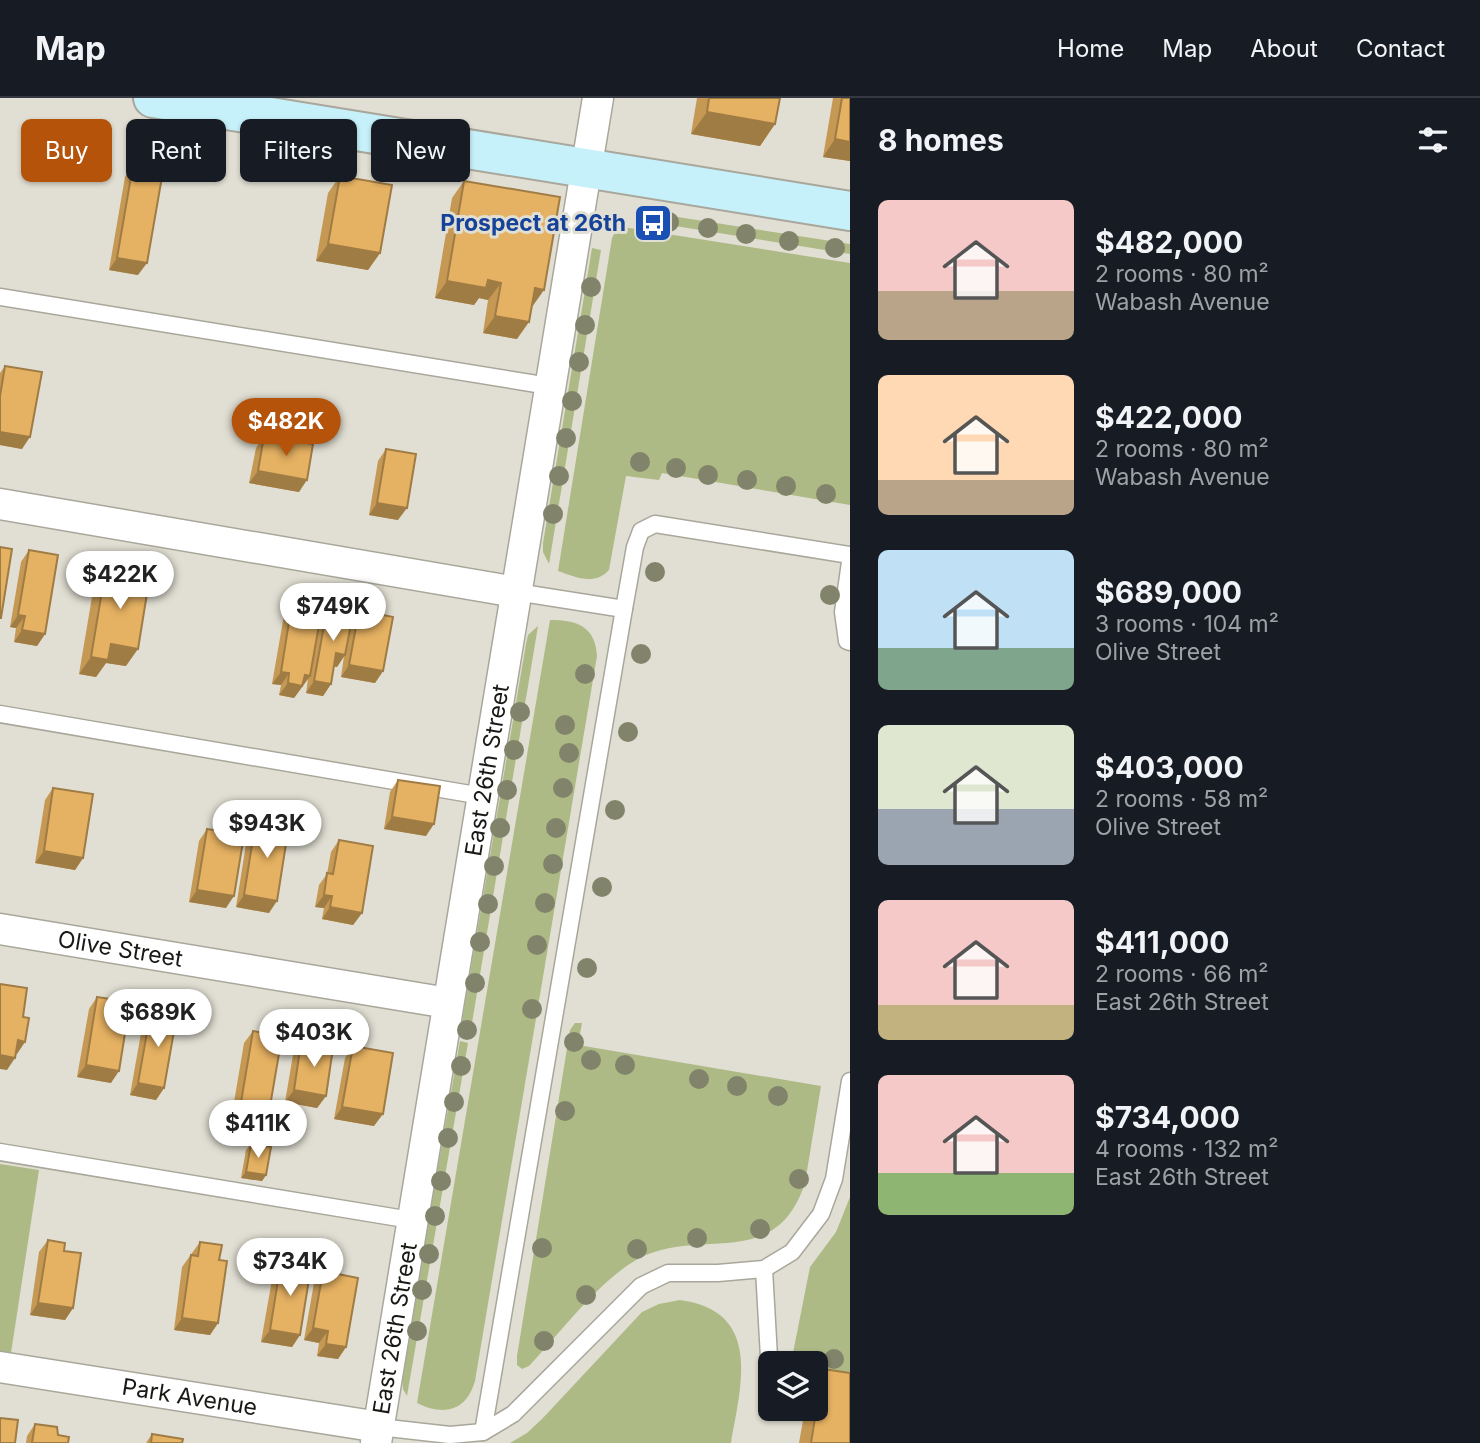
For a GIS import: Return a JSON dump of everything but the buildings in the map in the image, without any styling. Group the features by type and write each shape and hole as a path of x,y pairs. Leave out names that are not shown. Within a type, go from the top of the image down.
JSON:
{"main road":[{"path":"153,98 850,211"}],"street":[{"name":"East 26th Street","path":"377,1435 598,98"},
{"path":"0,504 516,592"},
{"name":"Olive Street","path":"0,929 448,1003"},
{"name":"Park Avenue","path":"0,1367 377,1435"}],"lane":[{"path":"0,296 550,386"},
{"path":"483,1432 624,609 635,547 641,531 655,524 850,555"},
{"path":"850,562 843,612 847,641 850,642"},
{"path":"516,592 624,609"},
{"path":"0,714 482,796"},
{"path":"377,1435 483,1432 513,1414 641,1286 668,1273 764,1269 792,1252 821,1214 834,1179 850,1081"},
{"path":"0,1153 411,1220"},
{"path":"764,1269 769,1351"}],"green space":[{"path":"646,212 850,244 850,254 644,221"},
{"path":"623,227 850,263 850,505 662,473 659,480 626,476 609,570 598,578 591,579 558,571 612,238 615,232"},
{"path":"592,248 601,250 549,564 543,552 543,543"},
{"path":"550,620 568,621 583,627 593,638 597,656 475,1381 460,1405 444,1410 436,1409 417,1403"},
{"path":"538,626 470,1035 460,1033 526,644 528,635"},
{"path":"575,1023 582,1023 578,1045 821,1086 805,1183 792,1211 775,1228 755,1238 660,1250 636,1260 593,1295 529,1366 522,1369 517,1365 517,1356 570,1030"},
{"path":"460,1041 468,1043 407,1396 403,1389 402,1373"},
{"path":"0,1164 39,1170 11,1353 0,1351"},
{"path":"850,1197 850,1393 828,1390 828,1351 793,1351 810,1267 836,1232"},
{"path":"680,1300 706,1307 724,1319 735,1335 740,1354 741,1376 731,1443 510,1443 527,1433 542,1419 642,1312 659,1304"}],"place":[{"name":"Prospect at 26th","path":"653,223"}]}
